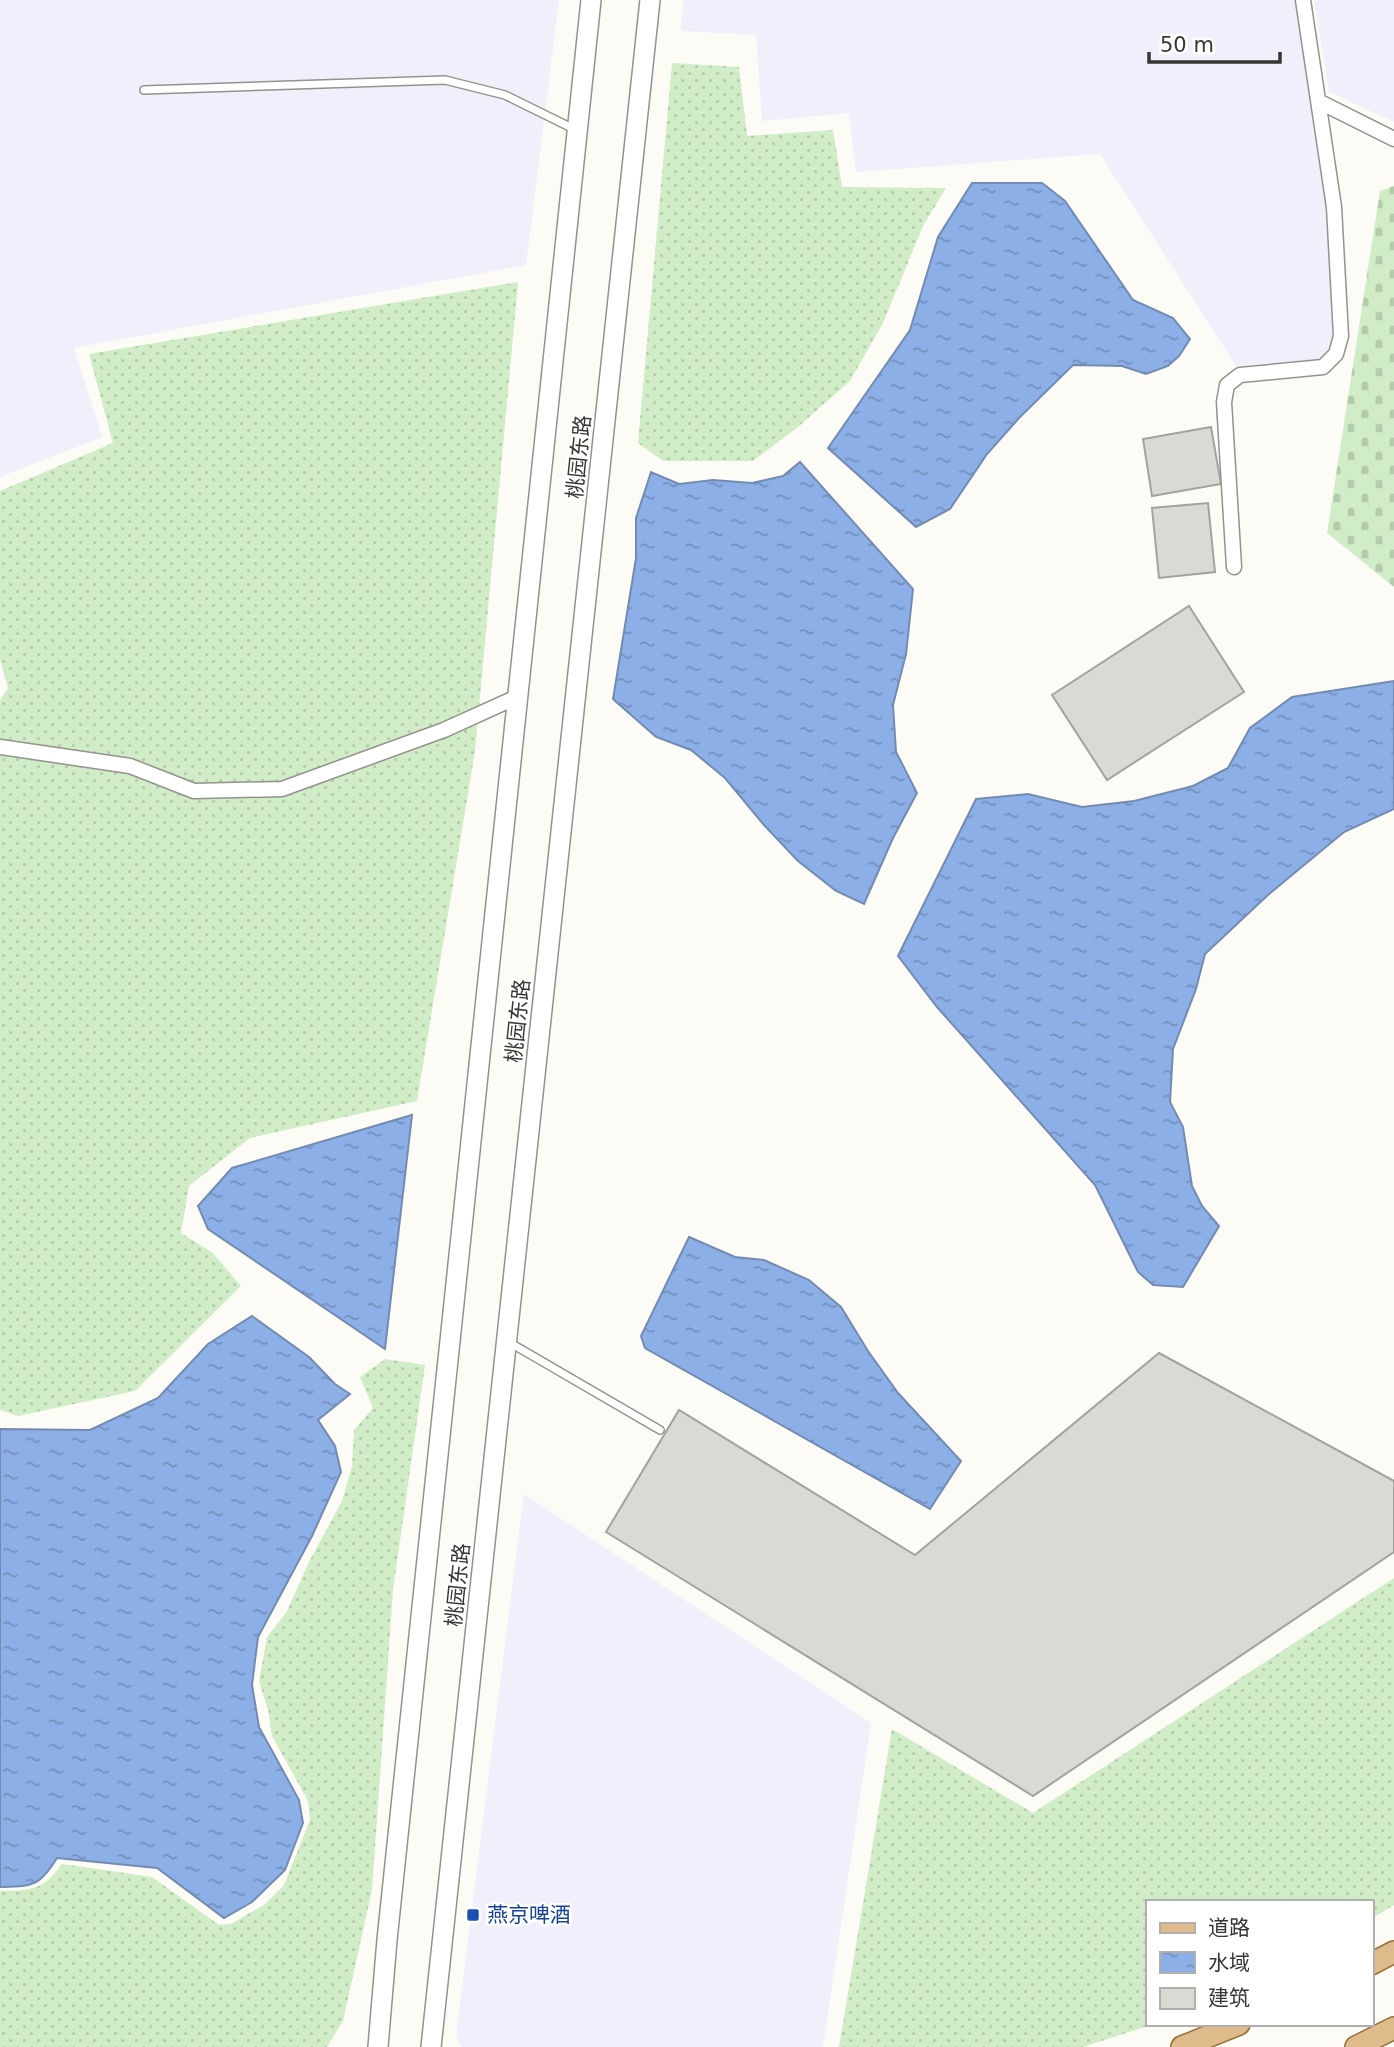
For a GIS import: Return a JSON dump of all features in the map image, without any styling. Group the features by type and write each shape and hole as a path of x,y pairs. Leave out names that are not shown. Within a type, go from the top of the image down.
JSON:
{"main road":[{"name":"桃园东路","path":"378,2047 576,130 592,0"},
{"name":"桃园东路","path":"431,2047 650,0"},
{"path":"1373,1963 1394,1952"},
{"path":"366,2047 381,2014"},
{"path":"434,2023 440,2047"},
{"path":"1182,2047 1234,2026"},
{"path":"1356,2047 1394,2028"}],"street":[{"path":"1234,567 1224,402 1227,385 1240,374 1323,367 1336,354 1341,335 1334,207 1303,0"},
{"path":"1320,102 1394,139"},
{"path":"0,747 130,766 194,791 282,789 444,730 517,697"}],"lane":[{"path":"144,90 445,79 505,95 576,130"},
{"path":"507,1341 660,1430"}],"shaded area":[{"path":"0,0 559,0 526,265 74,348 102,437 0,477"},
{"path":"684,0 1296,0 1327,206 1333,345 1322,359 1236,366 1100,154 856,172 849,113 762,121 756,35 680,31"},
{"path":"1314,0 1394,0 1394,122 1329,92"},
{"path":"524,1494 871,1723 823,2047 461,2047 456,2036"}],"green space":[{"path":"672,63 739,67 747,136 833,130 842,187 946,188 923,226 883,323 850,381 798,427 753,461 663,461 638,443"},
{"path":"1394,186 1394,587 1327,533 1380,191"},
{"path":"518,282 475,751 417,1101 250,1138 189,1186 181,1233 213,1253 241,1286 135,1391 18,1416 0,1410 0,700 8,688 0,659 0,491 113,443 89,354"},
{"path":"385,1359 425,1365 393,1590 372,1890 343,2021 327,2047 0,2047 0,1891 36,1887 49,1879 62,1864 152,1877 219,1925 231,1924 264,1905 284,1885 310,1820 308,1801 272,1736 259,1681 267,1637 286,1613 310,1560 342,1501 352,1466 354,1430 373,1408 360,1377"},
{"path":"1394,1578 1394,1905 1373,1918 1373,1900 1146,1900 1148,2026 1083,2047 839,2047 892,1729 1033,1813"}],"water":[{"path":"972,183 1042,183 1065,201 1133,300 1173,318 1190,339 1179,356 1168,366 1146,374 1122,366 1073,365 987,454 950,509 916,527 828,448 910,330 938,237"},
{"path":"800,462 913,589 906,654 893,705 896,752 917,793 893,838 864,904 836,891 798,861 725,778 691,750 656,737 613,699 636,558 636,518 651,472 679,484 713,480 752,483 783,476"},
{"path":"1394,681 1394,809 1344,832 1269,894 1205,954 1196,989 1173,1049 1170,1102 1183,1127 1192,1186 1202,1206 1219,1226 1183,1287 1153,1285 1138,1272 1095,1185 937,1007 898,956 976,799 1028,794 1082,807 1134,801 1193,786 1228,768 1250,728 1292,697"},
{"path":"412,1115 385,1349 208,1229 198,1206 232,1168"},
{"path":"689,1237 735,1257 764,1260 809,1280 841,1307 898,1393 961,1461 930,1509 645,1348 641,1336"},
{"path":"252,1316 309,1357 335,1384 350,1394 318,1420 335,1446 341,1472 312,1536 258,1637 252,1685 259,1727 299,1800 303,1823 285,1870 252,1902 224,1918 157,1868 57,1858 40,1880 28,1885 0,1887 0,1429 90,1430 158,1398 208,1344"}],"building":[{"path":"1211,427 1221,484 1152,496 1143,439"},
{"path":"1208,503 1215,572 1159,578 1152,508"},
{"path":"1189,606 1244,692 1107,780 1052,695"},
{"path":"1159,1353 1394,1481 1394,1552 1033,1796 606,1532 679,1410 915,1555"}],"place":[{"name":"燕京啤酒","path":"473,1915"}]}
